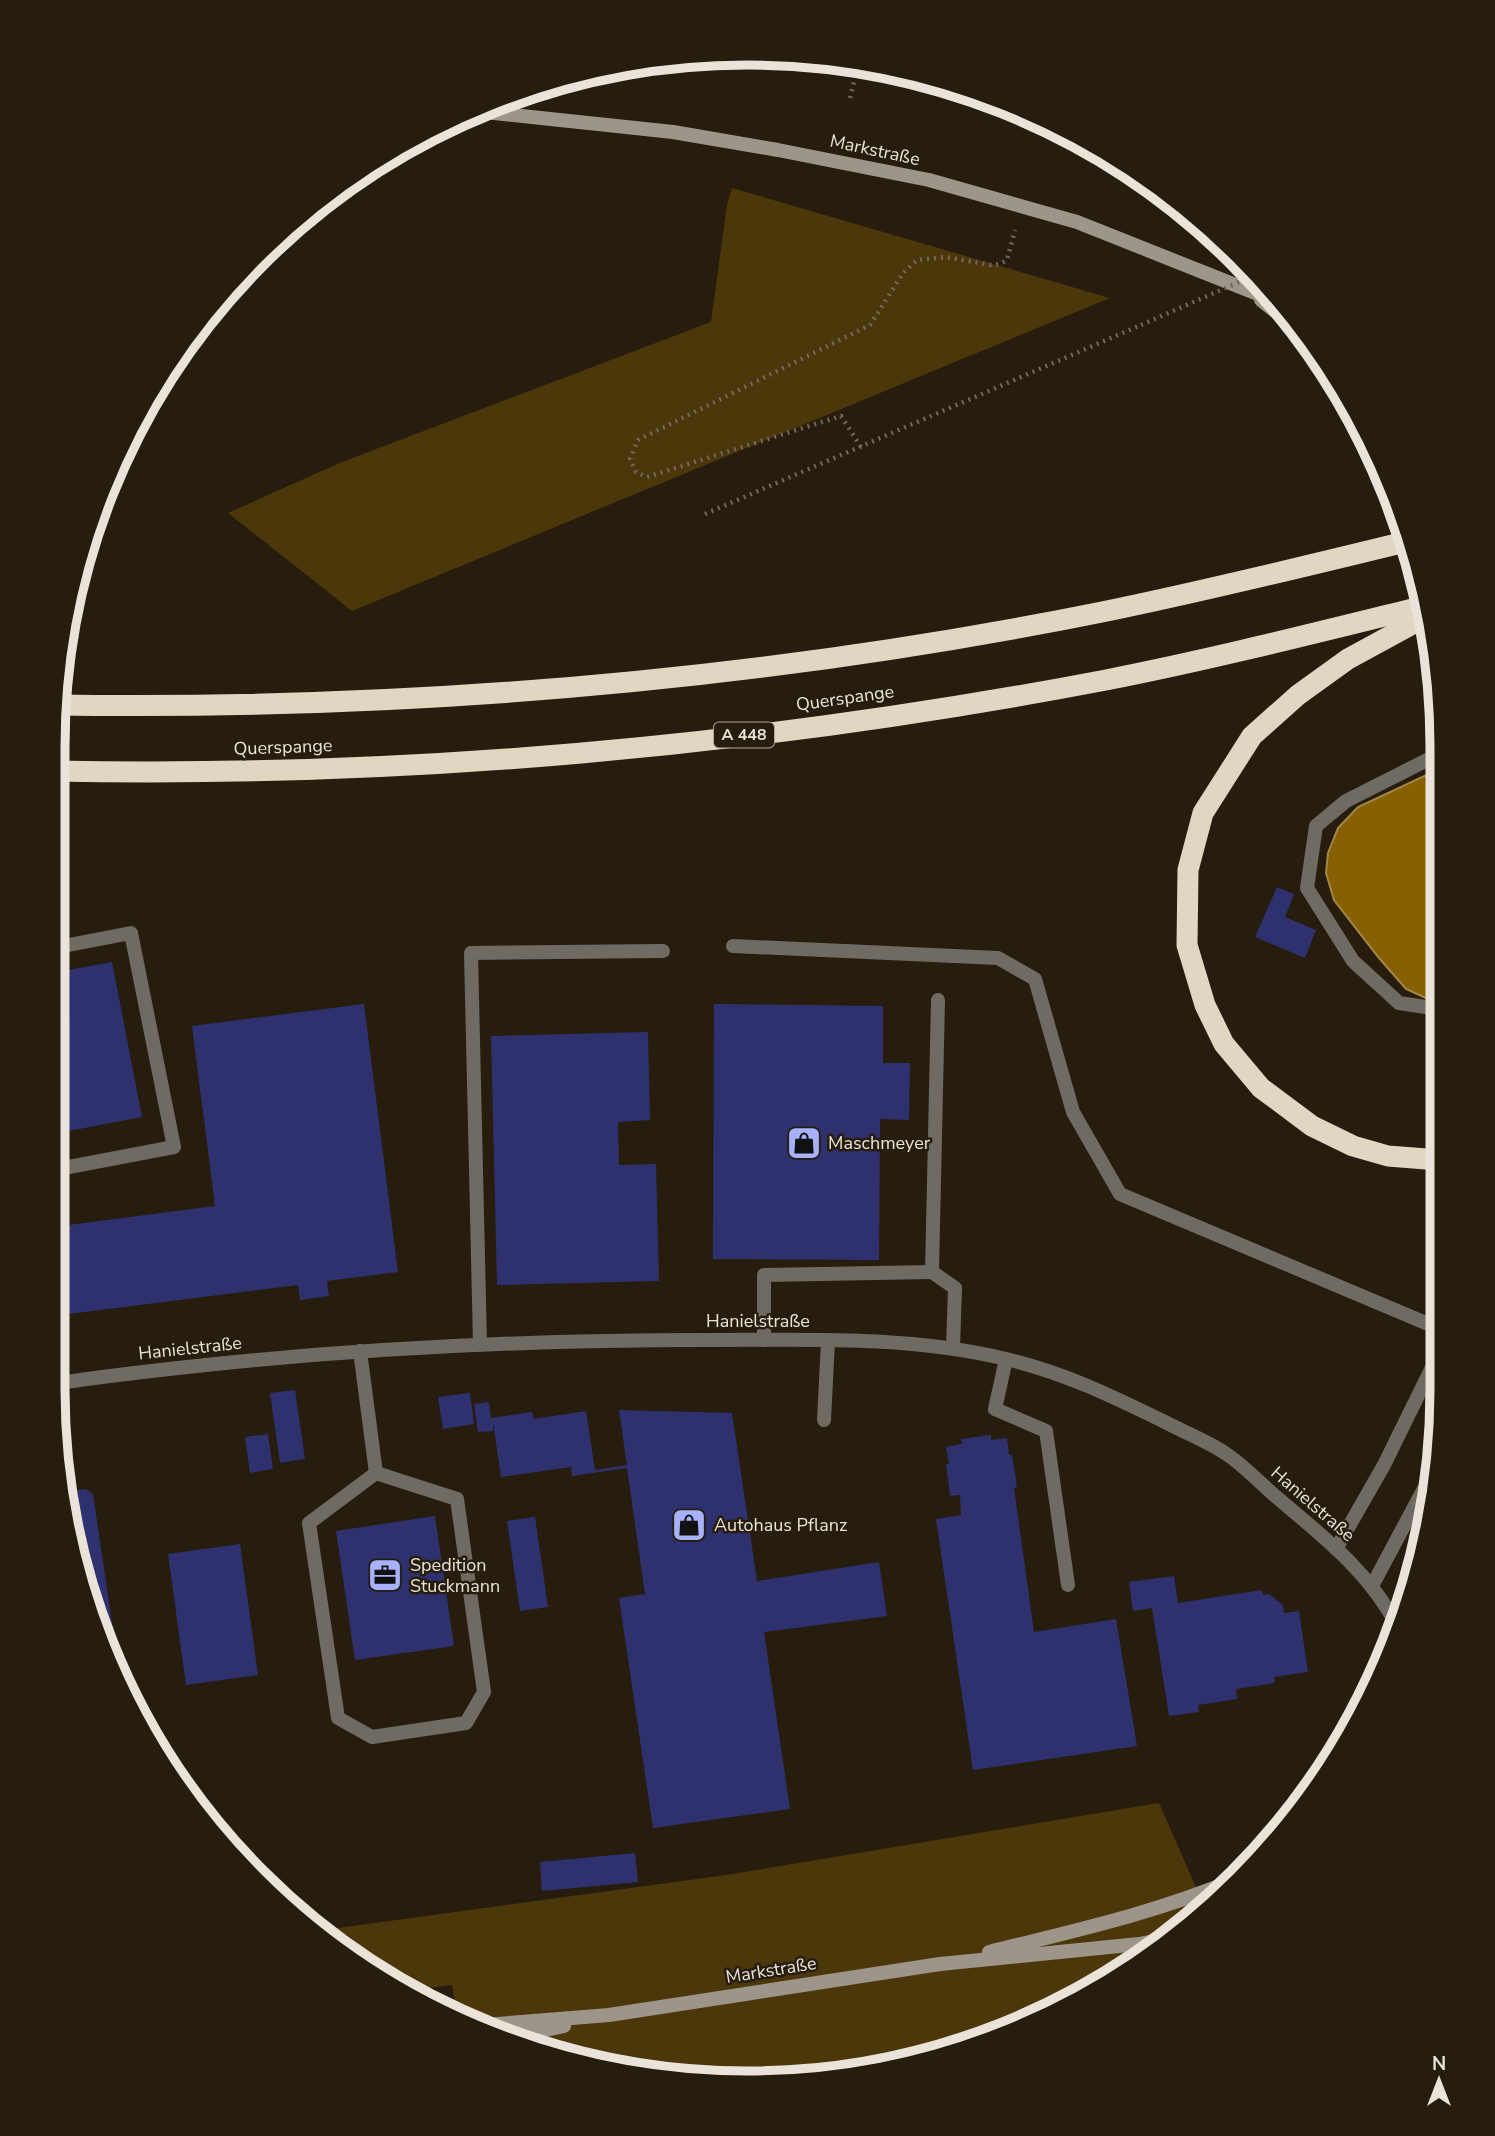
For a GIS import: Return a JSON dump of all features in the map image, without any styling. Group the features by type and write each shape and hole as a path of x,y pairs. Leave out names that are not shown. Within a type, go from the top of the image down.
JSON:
{"highway":[{"path":"66,705 319,702 511,692 820,659 1101,612 1282,573 1399,544"},
{"name":"Querspange","path":"65,771 225,771 385,766 595,751 766,733 1107,679 1416,608"},
{"path":"1418,621 1348,659 1298,695 1252,736 1203,813 1188,870 1187,944 1205,1005 1224,1044 1261,1088 1312,1126 1353,1146 1388,1156 1430,1159"}],"main road":[{"name":"Markstraße","path":"496,113 673,132 778,149 929,180 1077,222 1259,295"},
{"name":"Markstraße","path":"1251,292 1268,305"},
{"name":"Markstraße","path":"940,1964 1129,1918 1210,1891"},
{"name":"Markstraße","path":"499,2024 609,2015 940,1964 1145,1943"},
{"name":"Markstraße","path":"526,2034 609,2015"}],"street":[{"path":"1430,759 1346,801 1317,826 1307,888 1353,961 1399,1003 1430,1008"},
{"path":"65,946 131,933 174,1147 65,1168"},
{"path":"733,946 998,958 1035,979 1073,1112 1121,1194 1430,1325"},
{"path":"480,1344 471,953 663,951"},
{"path":"932,1272 938,1000"},
{"path":"764,1340 764,1275 932,1272 955,1288 953,1348"},
{"name":"Hanielstraße","path":"65,1382 360,1351 480,1344 764,1340 893,1343 953,1348 1006,1359 1074,1380 1119,1399 1226,1453 1336,1549 1372,1586 1391,1615"},
{"path":"824,1420 828,1341"},
{"path":"360,1351 376,1473"},
{"path":"1006,1359 995,1409 1046,1431 1068,1585"},
{"path":"1336,1549 1384,1465 1430,1371"},
{"path":"376,1473 457,1499 484,1692 466,1723 372,1737 338,1718 309,1524 376,1473"},
{"path":"1372,1586 1422,1493"},
{"name":"Hanielstraße","path":"1385,1602 1394,1608"}],"path":[{"path":"850,98 856,74"},
{"path":"861,447 841,416 647,477 636,472 630,458 638,440 870,325 903,273 917,260 946,257 991,265 1007,260 1022,206"},
{"path":"705,514 1244,280"}],"shaded area":[{"path":"732,188 1110,298 352,611 228,513 342,462 711,322 727,205"},
{"path":"1430,773 1430,999 1406,989 1334,900 1326,873 1328,853 1338,828 1358,807"},
{"path":"1159,1803 1201,1899 1163,1930 1089,1980 1009,2019 924,2048 881,2058 792,2070 703,2070 658,2065 614,2058 528,2035 455,2005 452,1985 423,1989 406,1980 331,1929 726,1875"}],"building":[{"path":"1277,887 1294,894 1285,917 1316,930 1305,958 1255,937"},
{"path":"112,962 142,1117 65,1132 65,971"},
{"path":"364,1004 398,1272 327,1281 329,1296 300,1300 298,1285 65,1314 65,1225 215,1206 192,1026"},
{"path":"714,1004 883,1006 883,1063 910,1063 909,1120 880,1119 879,1260 713,1259"},
{"path":"648,1032 650,1120 618,1122 619,1165 656,1164 659,1281 497,1285 491,1036"},
{"path":"295,1390 305,1459 280,1463 270,1393"},
{"path":"470,1393 474,1424 443,1429 438,1397"},
{"path":"489,1402 491,1418 532,1412 534,1419 586,1411 595,1470 627,1465 619,1410 732,1413 757,1581 879,1562 887,1616 764,1632 790,1809 653,1828 619,1598 645,1594 627,1468 572,1476 571,1467 501,1477 493,1422 493,1431 478,1432 474,1404"},
{"path":"268,1434 273,1469 250,1473 245,1437"},
{"path":"991,1435 991,1440 1007,1438 1009,1455 1012,1455 1034,1632 1116,1619 1137,1746 973,1770 936,1519 961,1515 960,1495 950,1496 946,1447 962,1444 961,1439"},
{"path":"86,1489 93,1494 115,1646 88,1565 73,1491"},
{"path":"435,1516 454,1646 355,1660 336,1531"},
{"path":"535,1517 548,1607 520,1611 507,1521"},
{"path":"240,1544 258,1675 186,1685 168,1554"},
{"path":"1174,1576 1178,1603 1262,1590 1263,1595 1269,1594 1283,1605 1284,1613 1299,1611 1308,1672 1274,1677 1275,1683 1236,1689 1237,1699 1198,1705 1199,1712 1169,1716 1152,1608 1133,1611 1129,1582"},
{"path":"635,1853 638,1882 542,1891 540,1862"}],"place":[{"name":"Maschmeyer","path":"804,1143"},
{"name":"Autohaus Pflanz","path":"689,1525"},
{"name":"Spedition Stuckmann","path":"385,1575"}]}
